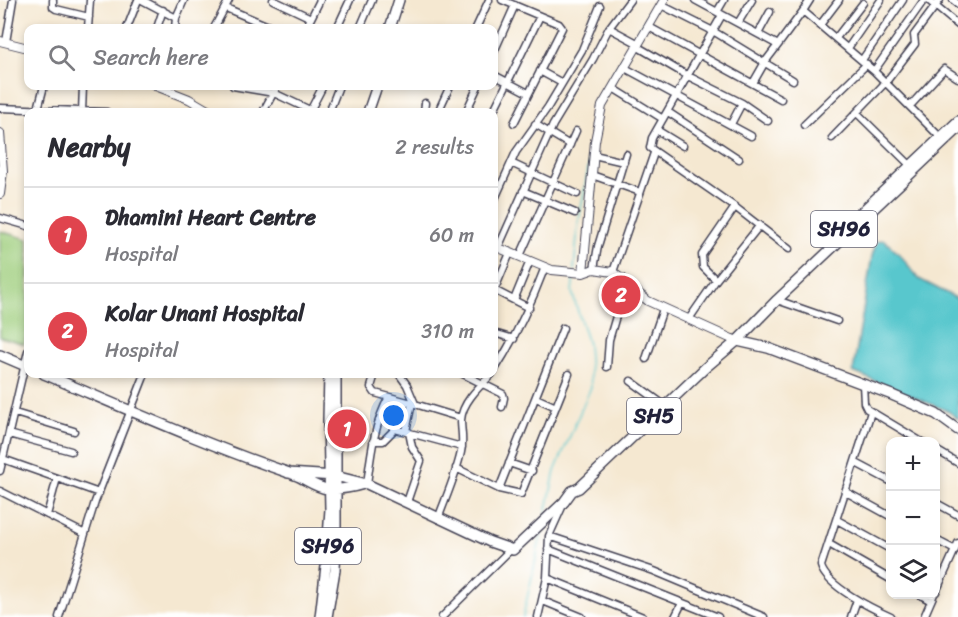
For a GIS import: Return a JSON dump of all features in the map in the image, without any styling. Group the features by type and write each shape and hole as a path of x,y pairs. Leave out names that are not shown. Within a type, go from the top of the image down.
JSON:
{"main road":[{"path":"391,24 399,0"},
{"path":"396,24 403,0"},
{"path":"363,108 370,90"},
{"path":"369,108 376,90"},
{"name":"SH96","path":"735,340 910,165 958,121"},
{"name":"SH96","path":"735,340 958,129"},
{"path":"735,340 768,348 863,384 936,414 958,430"},
{"name":"SH5","path":"513,550 562,504 576,484 660,402 706,360 735,340"},
{"name":"SH5","path":"572,491 579,488 735,340"},
{"path":"0,355 24,365"},
{"path":"54,378 208,444 288,473 333,494 366,484"},
{"path":"329,378 328,459 332,476"},
{"path":"332,476 336,378"},
{"path":"315,474 325,469 328,459"},
{"path":"288,473 332,476 366,484 408,502 438,519 513,550"},
{"name":"SH96","path":"327,617 335,570 332,476"},
{"name":"SH96","path":"320,617 333,494"}],"street":[{"path":"13,0 3,41 24,47"},
{"path":"53,0 53,6 56,9 89,17"},
{"path":"88,24 90,0"},
{"path":"129,24 138,0"},
{"path":"142,0 176,18"},
{"path":"176,24 176,18 184,0"},
{"path":"217,24 229,0"},
{"path":"273,0 311,18"},
{"path":"308,24 320,0"},
{"path":"339,24 350,0"},
{"path":"362,24 372,0"},
{"path":"478,24 489,0"},
{"path":"502,0 561,25 562,28 514,123"},
{"path":"498,242 566,101 593,59 609,28 630,0"},
{"path":"724,0 713,32 657,130 650,143 650,148 654,153 760,225 789,249"},
{"path":"738,23 752,0"},
{"path":"753,83 765,62 810,0"},
{"path":"820,25 839,0"},
{"path":"848,48 881,0"},
{"path":"804,125 864,62 903,0"},
{"path":"874,71 926,0 958,25"},
{"path":"832,138 886,82 915,44 914,34 940,0"},
{"path":"953,0 958,4"},
{"path":"697,1 778,45"},
{"path":"582,273 594,155 602,106 662,2 793,80"},
{"path":"836,38 863,3"},
{"path":"498,43 515,5"},
{"path":"498,192 523,141 582,50 600,6"},
{"path":"226,8 264,24"},
{"path":"158,24 163,10"},
{"path":"803,11 874,71 940,136"},
{"path":"758,34 771,12"},
{"path":"495,108 540,16"},
{"path":"649,27 781,99"},
{"path":"609,28 768,121"},
{"path":"625,68 676,98 751,136"},
{"path":"910,106 944,69 958,78"},
{"path":"540,71 562,83"},
{"path":"498,77 528,93"},
{"path":"613,88 663,119"},
{"path":"38,108 43,90"},
{"path":"82,108 83,90"},
{"path":"166,90 205,108"},
{"path":"256,90 274,93 304,108"},
{"path":"265,108 275,90"},
{"path":"314,108 321,90"},
{"path":"330,108 337,90"},
{"path":"440,108 448,90"},
{"path":"468,108 476,90"},
{"path":"424,108 425,103"},
{"path":"730,124 742,104"},
{"path":"0,108 24,109"},
{"path":"668,112 739,159"},
{"path":"856,113 910,165"},
{"path":"535,124 570,145"},
{"path":"657,130 683,146"},
{"path":"520,256 576,131"},
{"path":"0,133 3,171 0,194"},
{"path":"613,272 654,153"},
{"path":"594,269 598,246 626,154"},
{"path":"594,155 624,162"},
{"path":"511,163 577,194"},
{"path":"592,175 640,192"},
{"path":"524,191 575,213"},
{"path":"716,280 703,267 702,255 735,207"},
{"path":"0,218 24,225"},
{"path":"689,319 716,280 760,225"},
{"path":"498,249 552,270 582,273 594,269 613,272 648,301 735,340"},
{"path":"498,280 510,252"},
{"path":"514,300 530,261"},
{"path":"498,363 514,339 545,267"},
{"path":"607,366 609,340 619,306 615,298 622,278"},
{"path":"498,292 529,308"},
{"path":"777,300 837,321"},
{"path":"646,359 663,309"},
{"path":"499,489 563,328"},
{"path":"498,334 514,339"},
{"path":"456,468 499,489 521,494 569,374"},
{"path":"0,471 1,459 24,375"},
{"path":"59,617 99,493 144,378"},
{"path":"374,378 372,391 461,418"},
{"path":"402,378 407,385 413,403 407,432 420,461 408,502"},
{"path":"471,378 502,394 504,398 502,407"},
{"path":"438,519 462,447 464,435 461,418 468,403 486,378"},
{"path":"631,381 660,402"},
{"path":"863,384 864,403 871,412 915,437"},
{"path":"366,484 380,414 389,397"},
{"path":"536,398 556,407"},
{"path":"871,412 821,563 822,570 857,600 891,617"},
{"path":"15,413 74,430"},
{"path":"374,441 383,441 395,429 462,447"},
{"path":"9,434 71,451"},
{"path":"940,452 958,463"},
{"path":"1,459 99,493"},
{"path":"509,463 532,471"},
{"path":"856,463 886,478"},
{"path":"47,515 57,478"},
{"path":"0,491 85,534"},
{"path":"846,492 886,513"},
{"path":"538,617 547,578 549,536 562,504"},
{"path":"940,505 958,515"},
{"path":"837,520 886,546"},
{"path":"549,536 654,571 764,617"},
{"path":"940,542 955,550"},
{"path":"940,583 958,543"},
{"path":"829,544 886,576"},
{"path":"548,549 717,617"},
{"path":"442,617 508,552 513,550"},
{"path":"547,578 643,617"},
{"path":"926,599 931,602"},
{"path":"924,617 932,599"},
{"path":"851,617 857,600"},
{"path":"543,601 582,617"},
{"path":"675,617 682,603"}],"green space":[{"path":"0,231 24,238 24,344 0,337"}],"water":[{"path":"884,240 901,256 919,279 958,299 958,419 948,411 853,372 872,256 877,241"}],"waterway":[{"path":"635,38 657,0"},
{"path":"599,104 600,98 632,42"},
{"path":"574,270 578,225 590,159"},
{"path":"546,514 555,471 591,387 588,344 572,292 574,274"},
{"path":"523,617 543,527"}],"place":[{"name":"Kolar Unani Hospital","path":"621,295"},
{"name":"Dhamini Heart Centre","path":"347,429"}]}
